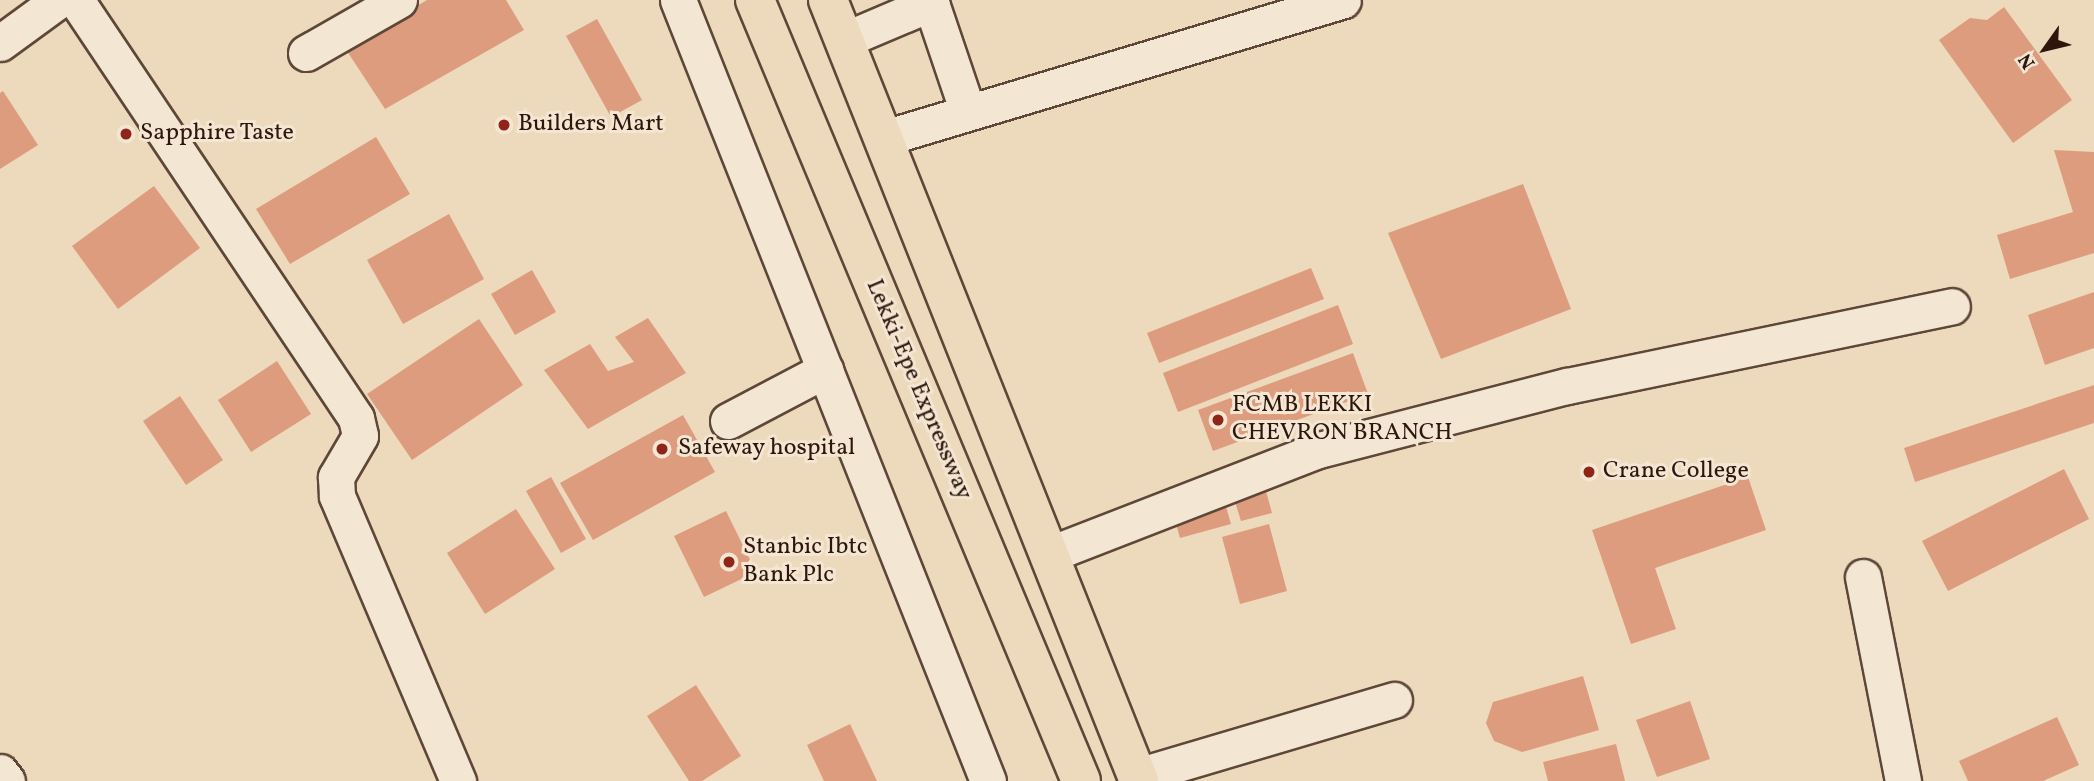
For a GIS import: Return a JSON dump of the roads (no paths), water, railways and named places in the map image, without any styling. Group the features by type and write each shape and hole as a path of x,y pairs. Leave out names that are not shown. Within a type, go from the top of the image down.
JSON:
{"highway":[{"name":"Lekki-Epe Expressway","path":"755,0 1081,781"},
{"path":"828,0 1138,779"}],"street":[{"path":"0,43 59,0"},
{"path":"76,0 356,418 360,436 336,477 337,496 458,781"},
{"path":"306,53 399,0"},
{"path":"678,0 988,781"},
{"path":"884,138 1343,0"},
{"path":"844,40 930,2 968,112"},
{"path":"1050,554 1315,451 1567,386 1952,306"},
{"path":"727,421 825,370"},
{"path":"1863,577 1903,781"},
{"path":"1138,779 1198,771 1394,700"},
{"path":"0,772 7,781"}],"place":[{"name":"Builders Mart","path":"504,125"},
{"name":"Sapphire Taste","path":"126,134"},
{"name":"FCMB LEKKI CHEVRON BRANCH","path":"1218,420"},
{"name":"Safeway hospital","path":"662,449"},
{"name":"Crane College","path":"1589,472"},
{"name":"Stanbic Ibtc Bank Plc","path":"729,562"}]}
